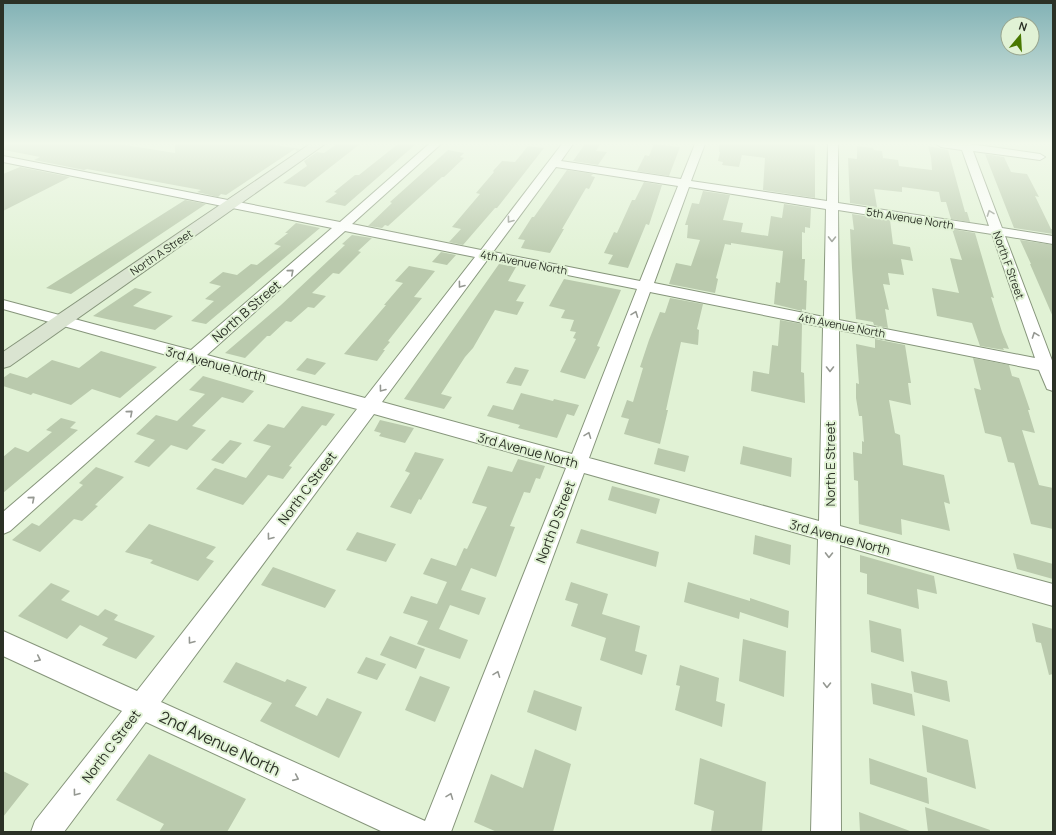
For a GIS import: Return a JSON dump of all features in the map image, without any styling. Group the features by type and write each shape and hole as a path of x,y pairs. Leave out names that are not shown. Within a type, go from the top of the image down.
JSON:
{"street":[{"name":"4th Avenue North","path":"125,183 1046,366"},
{"name":"North A Street","path":"3,360 262,183"},
{"name":"North B Street","path":"3,525 391,183"},
{"name":"North C Street","path":"46,832 539,183"},
{"name":"5th Avenue North","path":"685,183 1053,240"},
{"name":"North D Street","path":"436,832 685,183"},
{"name":"North E Street","path":"826,832 832,183"},
{"name":"North F Street","path":"978,183 1053,385"},
{"name":"3rd Avenue North","path":"3,304 193,358 1053,595"},
{"name":"2nd Avenue North","path":"3,643 416,832"}],"building":[{"path":"3,183 58,183 3,211"},
{"path":"163,183 244,183 226,195 221,194 218,197 197,192 201,190"},
{"path":"283,183 310,183 305,187"},
{"path":"345,183 371,183 345,206 325,202 337,193 334,192"},
{"path":"411,183 435,183 388,226 385,225 382,228 368,226 392,203 390,202"},
{"path":"485,183 517,183 497,208 495,208 463,245 449,242 461,229 452,227 480,194 476,193"},
{"path":"558,183 592,183 589,189 586,188 550,253 521,248 525,240 518,239 532,217 534,217"},
{"path":"644,183 662,185 649,225 646,224 628,268 608,264 613,255 604,253 614,232 617,233 632,200 635,200"},
{"path":"763,183 815,183 815,198 763,190"},
{"path":"849,183 957,183 965,212 967,212 970,222 951,219 946,202 941,202 939,192 902,187 902,192 874,189 877,207 850,203"},
{"path":"996,183 1032,183 1039,197 1035,196 1051,229 1053,229 1053,234 1014,228"},
{"path":"703,191 730,195 723,220 743,223 741,232 768,236 771,216 782,218 784,204 811,208 810,228 805,227 805,233 802,232 802,259 805,259 804,280 807,281 806,310 802,309 802,311 774,304 776,282 780,283 783,251 731,243 731,245 725,244 716,278 718,279 715,293 669,284 676,263 691,266 700,240 687,238 688,225 685,225 692,203 699,204"},
{"path":"185,200 206,204 71,294 46,288"},
{"path":"852,214 890,220 893,244 910,247 913,261 901,259 904,275 888,273 890,285 883,284 889,310 885,309 888,328 874,325 873,322 856,319 850,229 854,230"},
{"path":"296,223 320,228 206,324 191,321 214,301 205,299 221,286 209,283 223,272 237,275 251,264 257,265 281,246 274,244 288,233 285,233"},
{"path":"952,229 975,233 994,298 991,297 1009,349 1003,348 1004,350 980,346 972,323 937,316 932,288 959,293 950,258 962,260"},
{"path":"352,235 372,238 358,251 361,252 339,274 333,273 312,293 326,296 314,308 308,307 291,322 286,321 270,336 267,336 245,358 225,353 281,305 345,245 342,244"},
{"path":"1020,240 1053,245 1053,317 1031,264"},
{"path":"441,252 456,255 447,265 432,262"},
{"path":"499,264 516,267 508,281 526,285 516,301 524,302 517,315 495,310 473,348 465,357 441,394 452,397 444,409 404,399"},
{"path":"409,266 435,271 414,297 422,298 388,341 390,342 383,350 385,350 377,361 344,354 403,283 395,281"},
{"path":"564,279 621,290 597,346 600,347 585,379 560,372 576,339 573,338 576,332 570,331 574,320 561,318 565,310 549,306"},
{"path":"135,288 152,292 133,306 173,316 155,330 93,316"},
{"path":"670,298 703,304 697,329 699,330 698,345 681,342 660,444 624,434 629,419 621,417 627,400 633,402 643,368 640,367 649,340 660,312 665,313"},
{"path":"780,320 802,324 801,372 804,373 805,403 751,391 753,371 769,374 772,345 778,346"},
{"path":"875,339 905,345 911,383 908,383 911,405 889,400 895,433 900,435 903,465 944,475 950,504 944,502 950,531 901,519 902,535 859,524 858,481 854,480 853,452 862,454 862,441 864,442 862,416 859,416 856,398 856,383 859,384 856,344 875,348"},
{"path":"101,351 157,367 120,398 92,389 71,405 33,393 31,395 3,386 3,378 10,373 27,378 52,360 79,368"},
{"path":"307,358 326,363 315,375 296,370"},
{"path":"973,358 1009,365 1012,376 1019,378 1030,410 1028,410 1035,433 1022,430 1039,485 1053,488 1053,529 1031,524 1014,463 1008,462 1001,437 985,433 974,388 981,390"},
{"path":"515,367 529,370 521,386 506,383"},
{"path":"203,376 254,391 243,403 222,397 192,426 206,430 187,450 171,445 149,467 134,462 155,440 136,434 156,415 177,421 205,394 189,390"},
{"path":"521,393 553,401 554,399 579,405 574,416 567,414 557,438 518,428 520,425 487,416 493,405 513,410"},
{"path":"302,406 335,414 326,426 322,425 289,466 292,467 283,479 268,475 243,505 196,489 215,468 246,478 271,446 253,441 268,424 284,428"},
{"path":"61,418 76,422 70,428 78,430 3,493 3,457 15,447 28,452 52,432 46,430"},
{"path":"380,420 414,428 405,443 379,436 381,433 374,431"},
{"path":"230,440 242,443 223,464 211,460"},
{"path":"743,446 792,458 791,477 740,464"},
{"path":"658,448 689,456 685,472 654,464"},
{"path":"415,452 444,459 421,500 419,499 411,514 390,507 410,473 405,471"},
{"path":"518,459 545,466 540,479 536,478 530,493 524,492 510,526 515,527 496,577 471,568 461,590 486,598 479,615 450,605 439,629 468,640 460,659 417,644 428,621 403,613 411,596 437,604 447,582 423,574 431,558 456,566 464,548 467,549 487,507 472,503 488,466 512,472"},
{"path":"96,467 124,477 95,505 98,506 82,521 74,519 40,552 12,540 32,523 39,526 83,485 79,483"},
{"path":"612,486 660,499 656,514 608,500"},
{"path":"149,524 216,547 206,558 214,561 198,581 150,563 153,560 125,552"},
{"path":"581,529 659,552 656,567 576,543"},
{"path":"357,532 396,544 386,562 346,550"},
{"path":"755,535 791,545 790,565 753,554"},
{"path":"1013,553 1053,564 1053,579 1017,569"},
{"path":"860,555 934,576 937,594 917,589 919,609 867,594 867,574 860,572"},
{"path":"273,567 336,590 325,608 261,585"},
{"path":"571,582 608,594 602,614 640,626 635,651 647,655 642,675 600,660 606,638 571,626 578,604 565,600"},
{"path":"688,582 750,601 750,598 789,611 788,628 740,612 739,619 684,602"},
{"path":"51,583 70,591 61,600 98,616 105,609 118,615 114,620 155,636 136,659 102,645 108,638 80,625 67,639 18,616"},
{"path":"869,620 901,629 904,662 871,652"},
{"path":"1032,623 1053,629 1053,674 1049,675 1041,643 1036,642"},
{"path":"390,636 425,649 416,669 380,655"},
{"path":"743,639 786,651 784,697 739,681"},
{"path":"366,657 386,664 377,680 357,673"},
{"path":"236,662 285,682 287,679 307,687 295,706 317,716 327,698 362,712 339,758 260,721 272,703 223,682"},
{"path":"680,665 719,678 716,701 725,704 722,727 675,710 680,686 676,685"},
{"path":"911,671 947,681 950,702 914,692"},
{"path":"420,676 450,687 435,722 405,710"},
{"path":"871,683 912,694 915,716 873,704"},
{"path":"534,690 582,707 576,731 527,712"},
{"path":"922,725 968,740 976,789 927,772"},
{"path":"535,749 571,764 553,832 497,832 474,822 491,774 523,788"},
{"path":"149,754 246,799 227,832 159,832 164,824 116,800"},
{"path":"700,758 766,782 762,832 711,832 714,811 694,804"},
{"path":"869,758 927,778 929,804 870,784"},
{"path":"3,771 29,784 3,817"},
{"path":"925,807 990,830 990,832 928,832"},
{"path":"859,812 910,831 910,832 860,832"}]}
